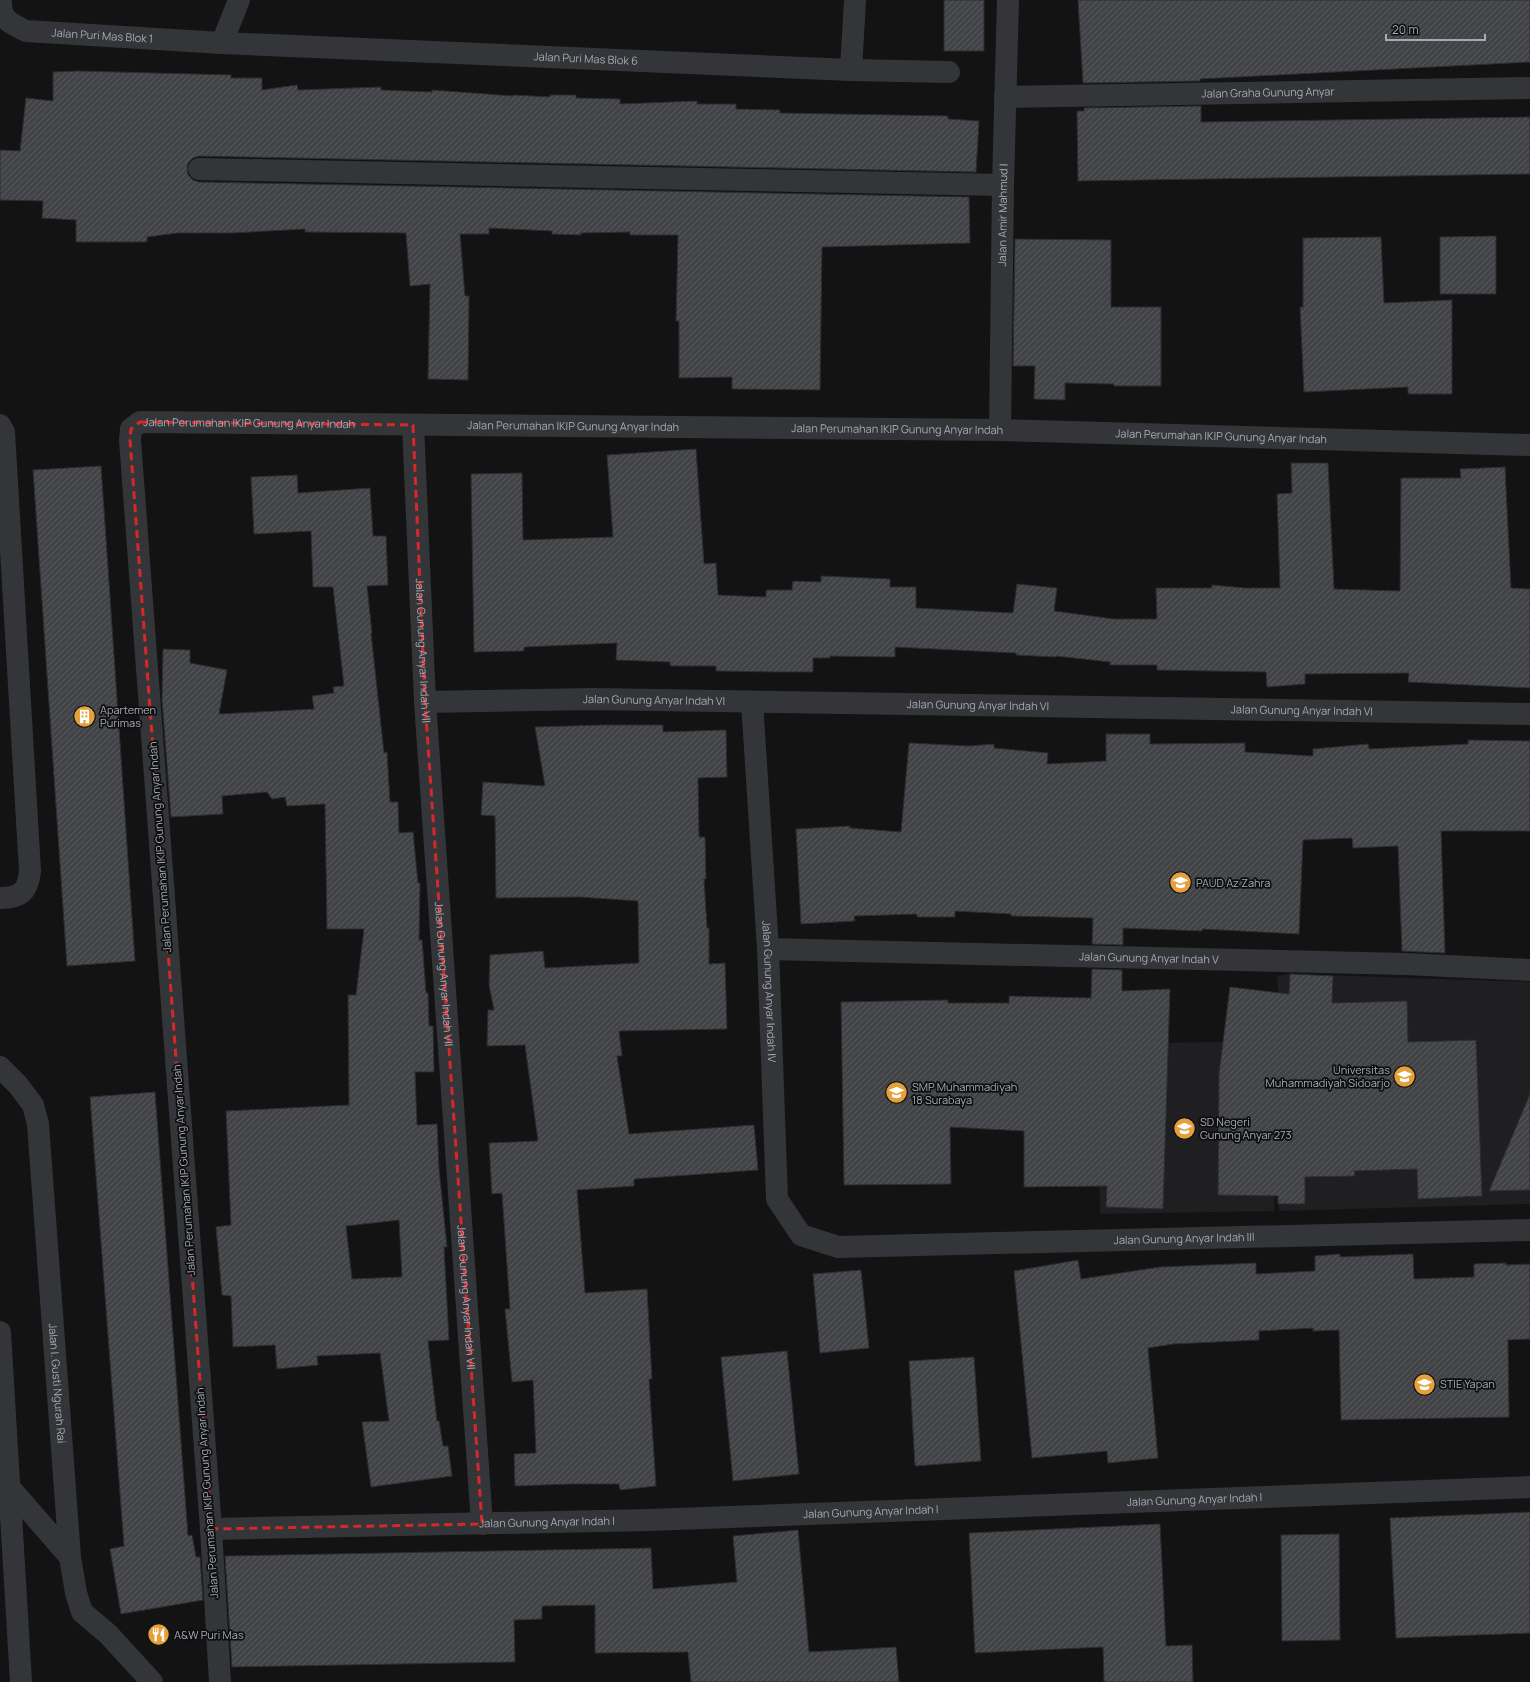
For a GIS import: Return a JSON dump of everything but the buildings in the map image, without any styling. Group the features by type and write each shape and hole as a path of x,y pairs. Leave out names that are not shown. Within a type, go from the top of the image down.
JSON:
{"street":[{"name":"Jalan Puri Mas Blok 1","path":"1,0 0,9 7,22 26,31 222,43"},
{"path":"222,43 239,0"},
{"path":"851,70 855,0"},
{"name":"Jalan Amir Mahmud I","path":"1000,430 1003,185 1008,0"},
{"name":"Jalan Puri Mas Blok 6","path":"222,43 851,70 949,72"},
{"name":"Jalan Graha Gunung Anyar","path":"1005,97 1530,88"},
{"path":"199,169 1003,185"},
{"name":"Jalan Perumahan IKIP Gunung Anyar Indah","path":"220,1682 211,1529 130,440 131,429 140,422 1000,430 1530,445"},
{"path":"0,425 4,432 30,871 29,880 19,895 12,898 0,898"},
{"name":"Jalan Gunung Anyar Indah VII","path":"413,425 425,702 482,1524"},
{"name":"Jalan Gunung Anyar Indah VI","path":"425,702 592,699 1530,714"},
{"name":"Jalan Gunung Anyar Indah IV","path":"752,702 768,949 777,1199 801,1235 838,1247"},
{"name":"Jalan Gunung Anyar Indah V","path":"768,949 1405,964 1530,970"},
{"name":"Jalan I. Gusti Ngurah Rai","path":"0,1067 18,1085 33,1105 38,1124 70,1557 76,1593 82,1612 108,1634 152,1682"},
{"name":"Jalan Gunung Anyar Indah III","path":"838,1247 1530,1230"},
{"path":"0,1332 22,1682 9,1682"},
{"name":"Jalan Gunung Anyar Indah I","path":"211,1529 649,1520 1530,1487"},
{"path":"10,1488 70,1557"}],"highlighted area":[{"path":"140,422 413,425 425,702 482,1524 211,1529 130,440 131,429"}],"shaded area":[{"name":"Universitas Muhammadiyah Sidoarjo","path":"1290,974 1530,982 1530,1204 1279,1211 1281,1023 1277,976"},
{"name":"SD Negeri Gunung Anyar 273","path":"1271,1041 1274,1211 1100,1214 1097,1044"}],"place":[{"name":"Apartemen Purimas","path":"84,716"},
{"name":"PAUD Az Zahra","path":"1180,883"},
{"name":"Universitas Muhammadiyah Sidoarjo","path":"1405,1076"},
{"name":"SMP Muhammadiyah 18 Surabaya","path":"896,1093"},
{"name":"SD Negeri Gunung Anyar 273","path":"1185,1128"},
{"name":"STIE Yapan","path":"1425,1384"},
{"name":"A&W Puri Mas","path":"158,1635"}]}
